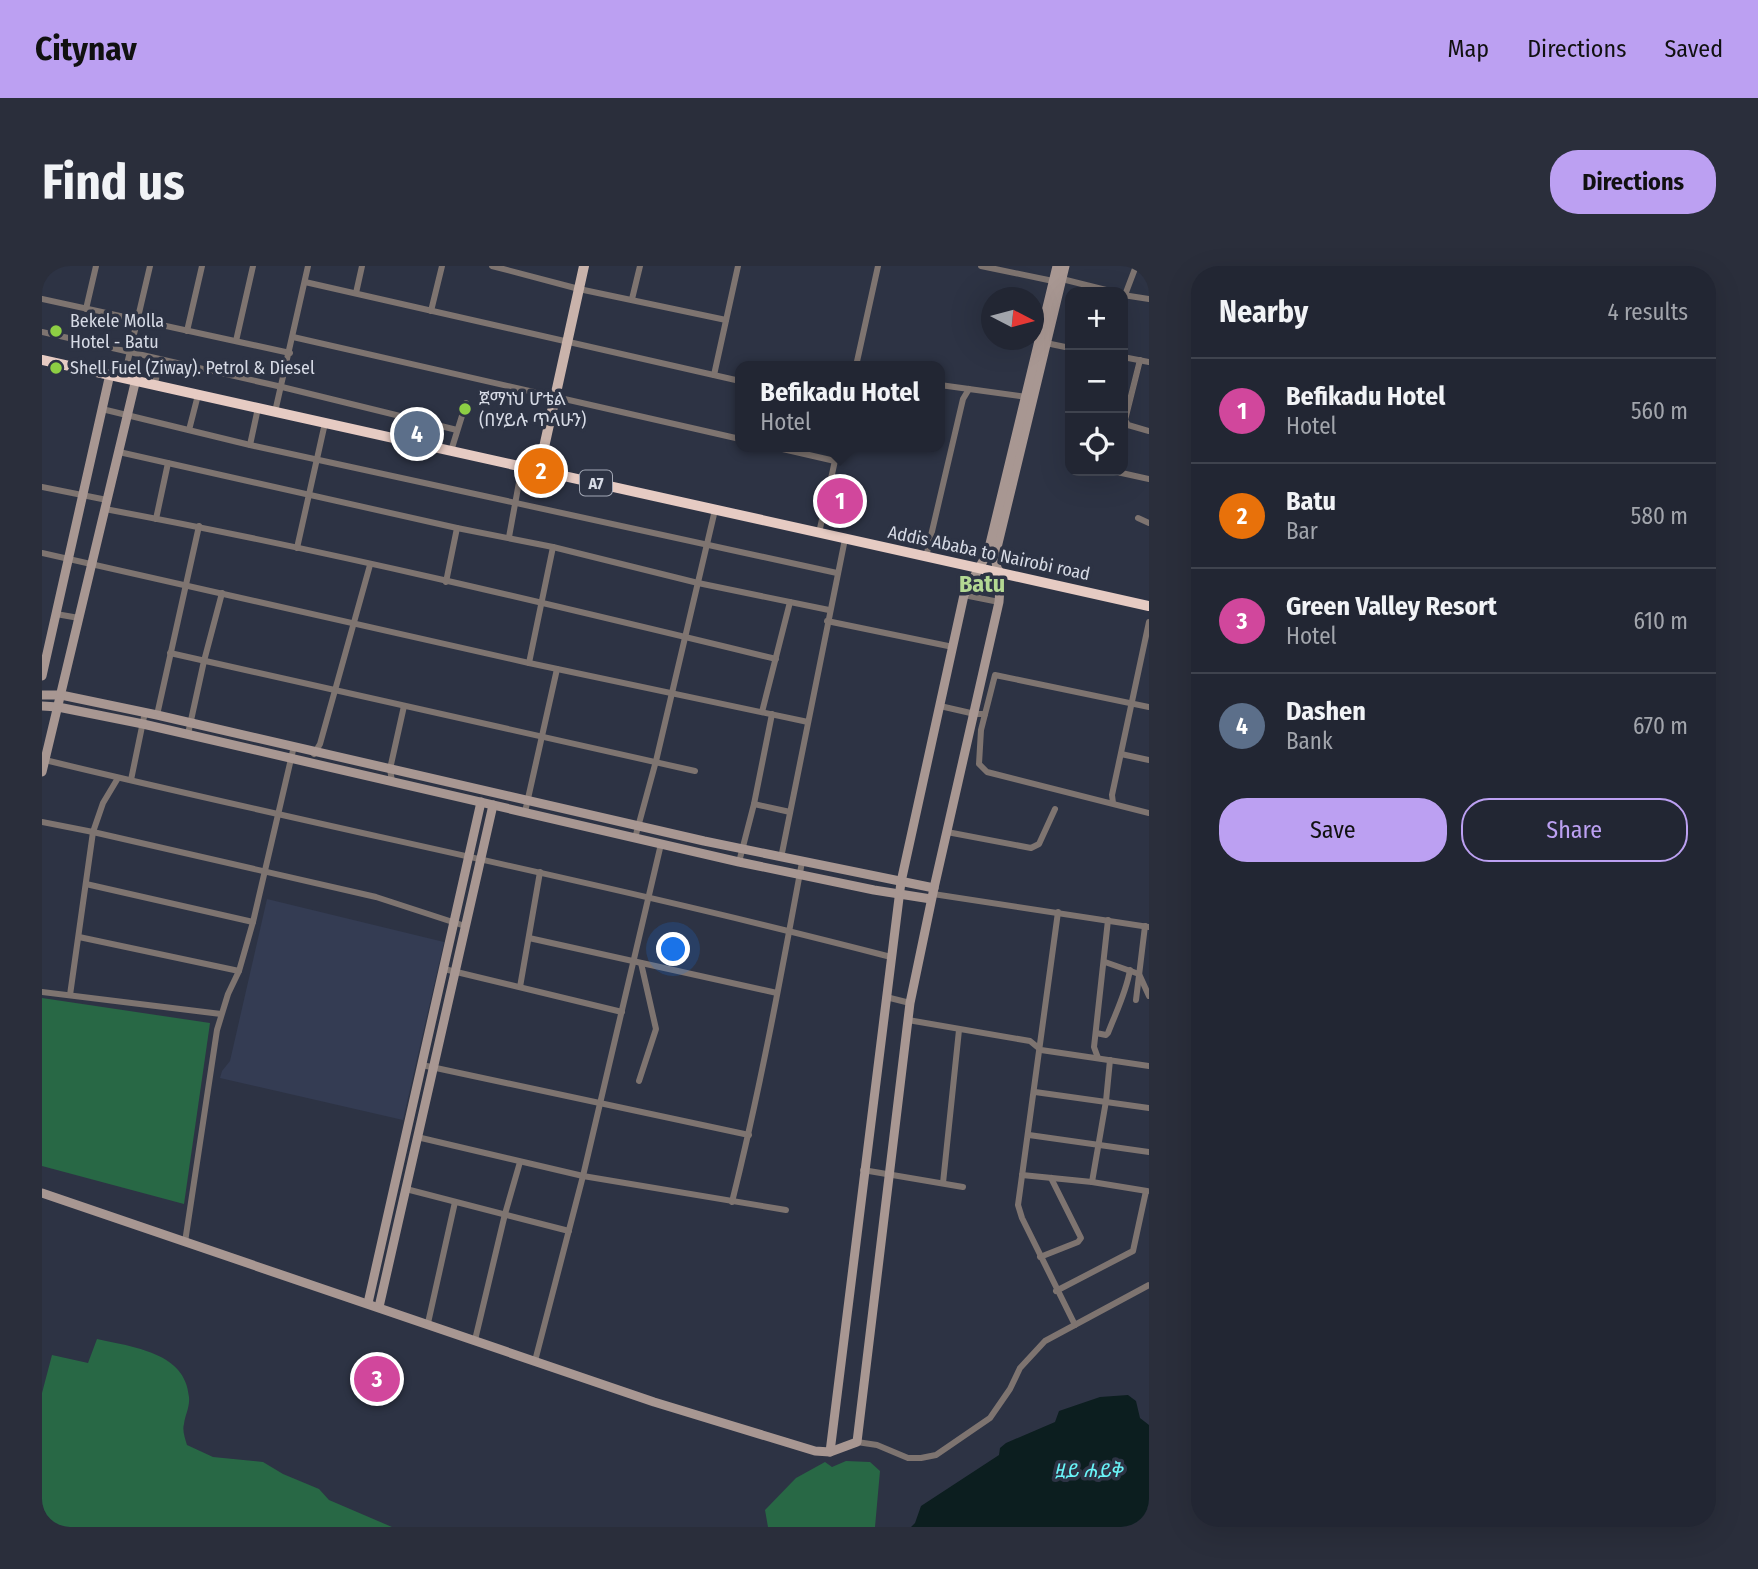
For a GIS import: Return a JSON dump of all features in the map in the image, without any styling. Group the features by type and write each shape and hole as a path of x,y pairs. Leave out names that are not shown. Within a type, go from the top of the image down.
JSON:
{"highway":[{"name":"Addis Ababa to Nairobi road","path":"42,360 1149,606"}],"main road":[{"path":"539,470 584,266"}],"street":[{"path":"86,309 96,266"},
{"path":"124,377 150,266"},
{"path":"187,331 202,266"},
{"path":"236,341 253,266"},
{"path":"275,412 308,266"},
{"path":"356,293 362,266"},
{"path":"431,311 442,266"},
{"path":"492,266 523,270 579,289 726,320"},
{"path":"632,299 640,266"},
{"path":"714,374 738,266"},
{"path":"857,361 878,266"},
{"path":"983,266 1091,287"},
{"path":"830,1452 901,882 964,595 988,552 1046,343 1058,280 1057,266"},
{"path":"1065,266 1058,280 1029,400 995,556 997,568 1002,574 980,714 979,764 987,772 1149,813"},
{"path":"1127,287 1136,266"},
{"path":"304,282 735,380"},
{"path":"1128,296 1149,299"},
{"path":"42,299 290,353"},
{"path":"42,332 457,430"},
{"path":"293,337 735,438"},
{"path":"1046,343 1065,347"},
{"path":"1128,358 1149,362"},
{"path":"155,384 160,359"},
{"path":"1140,360 1125,420 1128,425 1149,431"},
{"path":"42,676 110,374"},
{"path":"42,772 136,379"},
{"path":"945,386 1029,400"},
{"path":"959,387 963,399"},
{"path":"926,557 963,399 969,389"},
{"path":"189,430 198,394"},
{"path":"451,451 466,403"},
{"path":"250,445 257,408"},
{"path":"102,409 317,460 837,573"},
{"path":"297,548 325,423"},
{"path":"119,452 457,528 509,537 698,583 829,610"},
{"path":"796,452 835,461"},
{"path":"819,533 837,452"},
{"path":"156,519 168,463"},
{"path":"509,537 522,466"},
{"path":"1128,474 1149,479"},
{"path":"42,487 83,495 106,505 156,519 199,526 541,603 776,659"},
{"path":"635,838 656,761 715,510"},
{"path":"1138,518 1149,523"},
{"path":"157,715 199,526"},
{"path":"446,582 457,528"},
{"path":"780,858 845,539"},
{"path":"529,663 553,547"},
{"path":"42,553 529,663 808,722"},
{"path":"316,763 370,565"},
{"path":"188,734 222,593"},
{"path":"964,595 999,602"},
{"path":"762,712 790,602"},
{"path":"56,614 79,618"},
{"path":"827,621 953,647"},
{"path":"1113,803 1112,795 1148,637 1149,622"},
{"path":"170,653 695,771"},
{"path":"524,812 557,668"},
{"path":"857,1442 910,1003 947,832 980,714 995,675 1149,707"},
{"path":"42,695 61,695 294,746 319,749 353,760 704,841 901,882 933,893"},
{"path":"42,706 111,717 188,734 833,882 899,894 933,893 1147,927 1136,1000"},
{"path":"111,717 113,706"},
{"path":"392,781 390,768 404,706"},
{"path":"940,706 980,714"},
{"path":"131,780 145,712"},
{"path":"739,862 772,714"},
{"path":"238,747 241,734"},
{"path":"185,1242 221,1014 239,971 253,922 294,746"},
{"path":"1121,754 1149,760"},
{"path":"45,760 279,816 540,872 891,957"},
{"path":"350,772 353,760"},
{"path":"70,995 93,832 103,803 118,778"},
{"path":"443,793 446,781"},
{"path":"369,1303 481,802"},
{"path":"754,804 790,812"},
{"path":"379,1307 493,805"},
{"path":"947,832 1031,848 1040,844 1055,809"},
{"path":"583,826 586,813"},
{"path":"42,822 376,897 465,926"},
{"path":"650,841 653,829"},
{"path":"701,853 704,841"},
{"path":"534,1361 583,1176 661,844"},
{"path":"732,1202 749,1135 791,931 802,862"},
{"path":"833,882 836,870"},
{"path":"520,987 540,872"},
{"path":"874,890 877,877"},
{"path":"86,884 253,922"},
{"path":"460,897 471,899"},
{"path":"1058,912 1041,1050 1019,1191 1020,1213 1075,1325"},
{"path":"1098,1058 1094,1051 1108,920"},
{"path":"79,937 239,971"},
{"path":"529,938 777,993"},
{"path":"1105,962 1139,974 1149,996"},
{"path":"639,1081 656,1029 641,963"},
{"path":"444,969 622,1012"},
{"path":"1096,1033 1108,1033 1125,994 1130,970"},
{"path":"42,992 221,1014"},
{"path":"886,997 910,1003"},
{"path":"908,1020 1030,1041 1041,1050 1149,1066"},
{"path":"943,1183 958,1030"},
{"path":"1092,1182 1110,1060"},
{"path":"422,1065 749,1135"},
{"path":"1035,1092 1149,1108"},
{"path":"1029,1135 1149,1152"},
{"path":"417,1137 583,1176 786,1210"},
{"path":"475,1340 520,1162"},
{"path":"863,1171 889,1173 963,1187"},
{"path":"1022,1175 1148,1191 1133,1251 1056,1291"},
{"path":"1040,1257 1082,1238 1051,1178"},
{"path":"405,1189 569,1231"},
{"path":"42,1193 654,1402 815,1451 830,1452 857,1442 877,1445 908,1458 936,1455 990,1418 1010,1390 1020,1368 1045,1341 1149,1285"},
{"path":"428,1323 455,1202"}],"shaded area":[{"path":"267,899 444,942 403,1120 220,1078 230,1061"}],"green space":[{"path":"42,998 210,1023 184,1204 42,1166"},
{"path":"97,1339 155,1354 178,1370 186,1382 189,1397 183,1429 187,1445 213,1457 263,1462 283,1474 319,1489 329,1500 392,1527 42,1527 42,1393 52,1355 88,1363"},
{"path":"846,1461 870,1462 880,1471 875,1527 768,1527 765,1510 796,1478 825,1462 832,1467"}],"water":[{"name":"ዟይ ሐይቅ","path":"1128,1395 1136,1401 1140,1418 1149,1425 1149,1527 911,1527 921,1506 999,1455 1000,1448 1006,1443 1055,1422 1059,1411 1100,1397"}],"place":[{"name":"Bekele Molla Hotel - Batu","path":"56,331"},
{"name":"Shell Fuel (Ziway). Petrol & Diesel","path":"56,368"},
{"name":"ጀማነህ ሆቴል (በሃይሉ ጥላሁን)","path":"465,409"},
{"name":"Dashen","path":"417,434"},
{"name":"Batu","path":"541,471"},
{"name":"Befikadu Hotel","path":"840,501"},
{"name":"Green Valley Resort","path":"377,1379"}],"district":[{"name":"Batu","path":"982,584"}]}
